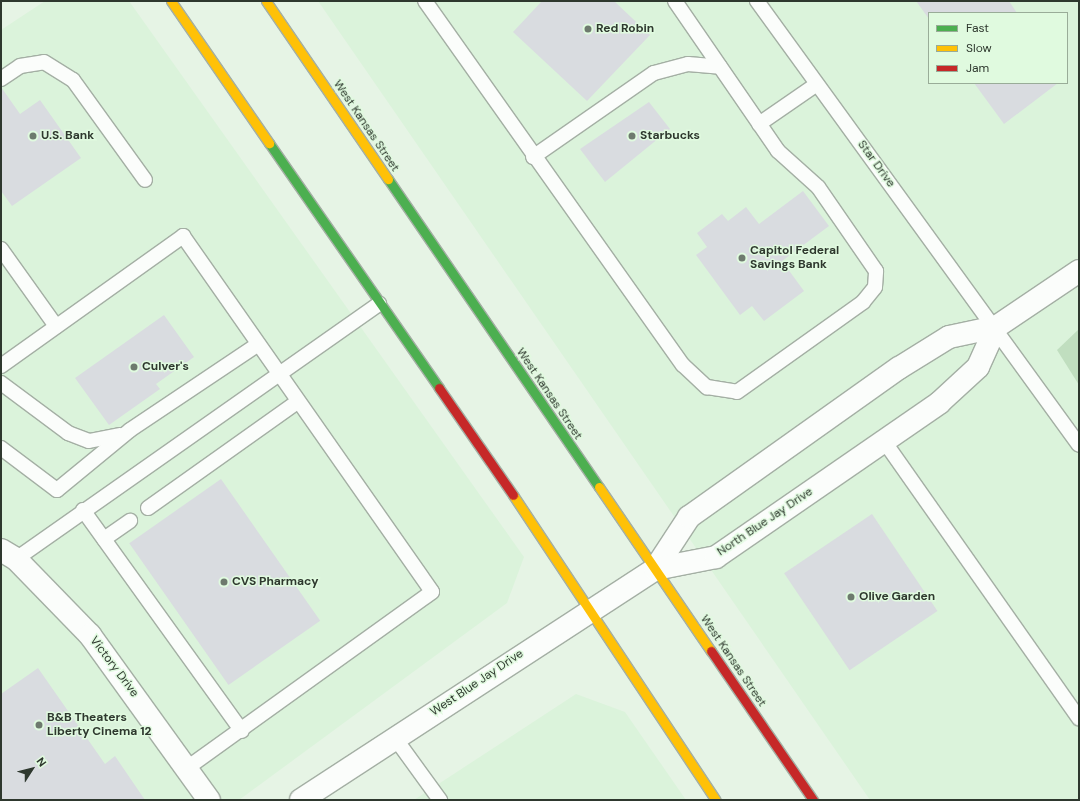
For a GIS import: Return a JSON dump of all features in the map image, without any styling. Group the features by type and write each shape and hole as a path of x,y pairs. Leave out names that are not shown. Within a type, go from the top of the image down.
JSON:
{"highway":[{"path":"171,1 379,304 591,608 716,800"},
{"name":"West Kansas Street","path":"266,1 813,800"}],"street":[{"path":"655,569 689,517 899,368 949,337 996,327 1079,271"},
{"name":"North Blue Jay Drive","path":"655,569 716,557 939,403 978,368 996,327"},
{"name":"Victory Drive","path":"9,555 90,635 209,800"},
{"name":"West Blue Jay Drive","path":"301,800 591,608 655,569"}],"lane":[{"path":"425,1 533,157 683,365 707,387 737,392 863,302 875,287 876,271 818,187 778,151 675,1"},
{"name":"Star Drive","path":"757,1 996,327 1079,445"},
{"path":"1,79 20,66 44,62 74,80 145,180"},
{"path":"533,157 654,73 688,64 720,67"},
{"path":"759,124 817,84"},
{"path":"1,366 183,236 277,374 432,592 242,731 187,768"},
{"path":"1,249 56,326"},
{"path":"9,555 83,510 379,304"},
{"path":"1,448 57,490 130,430 257,344"},
{"path":"1,383 68,432 89,441 105,440 130,430"},
{"path":"148,508 297,402"},
{"path":"884,441 1079,718"},
{"path":"83,510 242,731"},
{"path":"104,539 130,520"},
{"path":"395,738 440,800"}],"shaded area":[{"path":"45,1 129,1 524,557 507,603 239,800 1,800 1,30"},
{"path":"318,1 1079,1 1079,800 870,800"},
{"path":"1079,329 1079,385 1057,350"},
{"path":"576,694 625,712 686,800 414,800"}],"building":[{"path":"542,1 614,1 650,35 587,101 513,32"},
{"path":"916,1 1009,1 1016,12 928,12 928,18"},
{"path":"975,84 1057,84 1004,124"},
{"name":"U.S. Bank","path":"1,87 20,114 40,100 81,158 12,206 1,191"},
{"path":"649,102 670,129 605,182 580,149"},
{"name":"Capitol Federal Savings Bank","path":"803,191 829,226 782,261 804,291 764,321 752,306 740,315 696,255 707,247 697,233 722,214 728,221 746,207 759,224"},
{"name":"Culver's","path":"164,315 194,357 156,384 160,389 109,425 75,378"},
{"name":"CVS Pharmacy","path":"221,479 320,621 228,685 129,543"},
{"path":"872,514 937,611 850,670 784,573"},
{"name":"B&B Theaters Liberty Cinema 12","path":"38,668 105,764 115,756 145,800 1,800 1,694"}],"traffic: fast":[{"path":"269,143 439,388"},
{"path":"388,179 599,487"}],"traffic: slow":[{"path":"171,1 269,143"},
{"path":"266,1 388,179"},
{"path":"599,487 711,651"},
{"path":"513,495 716,800"}],"traffic: jam":[{"path":"439,388 513,495"},
{"path":"711,651 813,800"}],"place":[{"name":"Red Robin","path":"588,29"},
{"name":"U.S. Bank","path":"33,136"},
{"name":"Starbucks","path":"632,136"},
{"name":"Capitol Federal Savings Bank","path":"742,258"},
{"name":"Culver's","path":"134,367"},
{"name":"CVS Pharmacy","path":"224,582"},
{"name":"Olive Garden","path":"851,597"},
{"name":"B&B Theaters Liberty Cinema 12","path":"39,725"}]}
